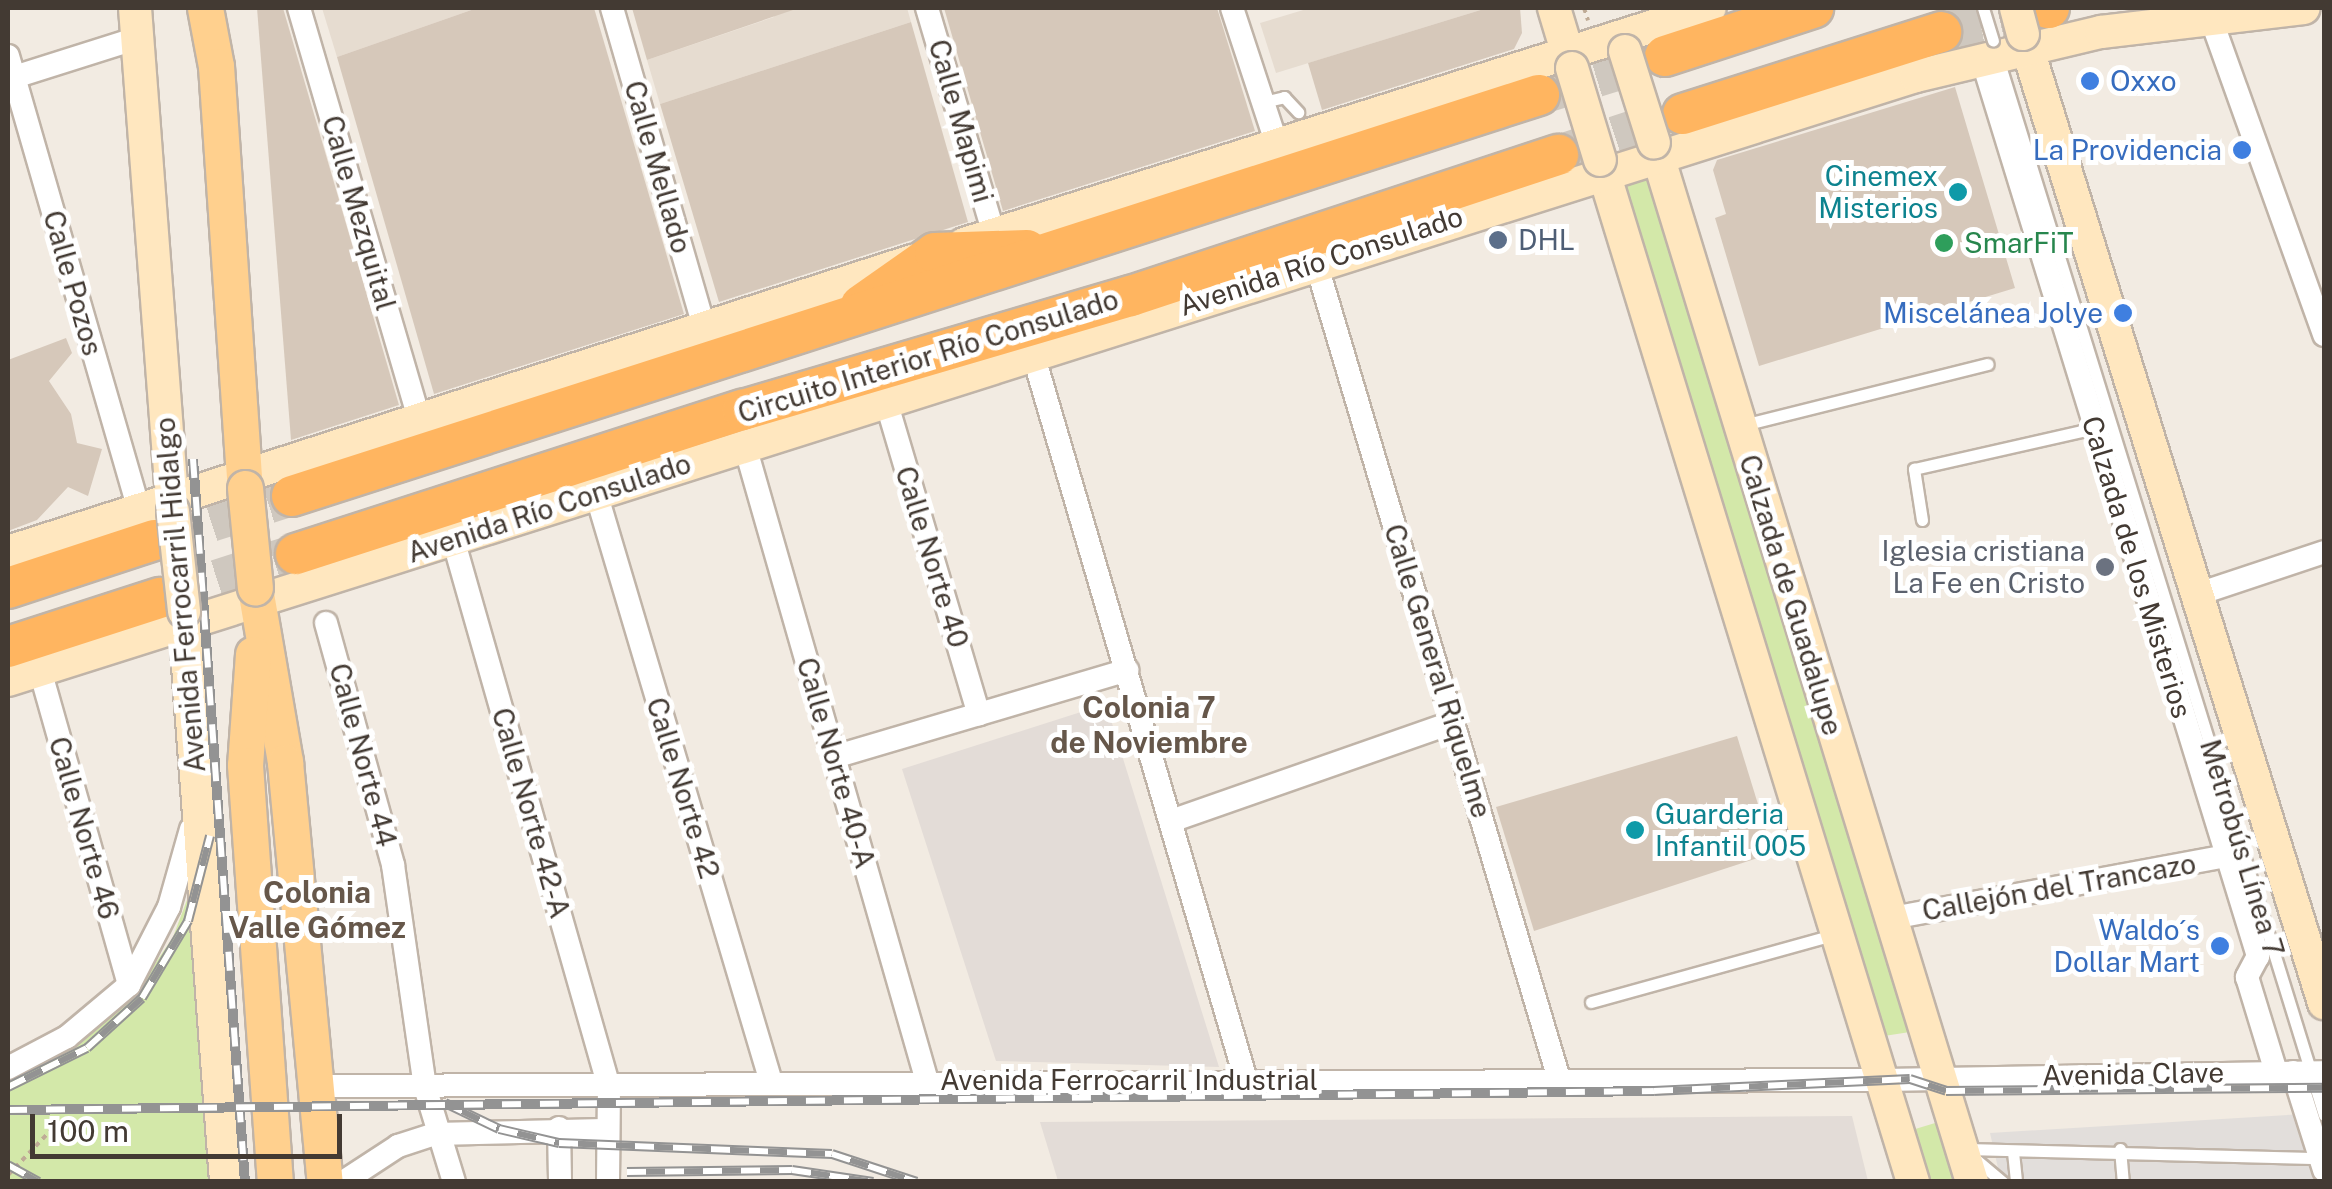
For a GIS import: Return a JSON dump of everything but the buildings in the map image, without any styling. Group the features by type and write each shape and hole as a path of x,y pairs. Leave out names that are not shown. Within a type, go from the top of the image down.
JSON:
{"highway":[{"path":"1631,37 1813,8"},
{"path":"1683,114 1941,32"},
{"name":"Circuito Interior Río Consulado","path":"292,496 832,326 1539,94"},
{"name":"Circuito Interior Río Consulado","path":"296,554 884,385 1076,312 1558,155"},
{"path":"832,326 935,254 1060,249"},
{"path":"884,385 972,373 1076,312"},
{"path":"8,588 160,515"},
{"path":"24,658 176,611"}],"main road":[{"path":"205,8 216,66"},
{"name":"Avenida Ferrocarril Hidalgo","path":"219,8 216,66 244,482 256,595 285,762 326,1182"},
{"name":"Calzada de Guadalupe","path":"1554,8 1913,1182"},
{"path":"8,552 160,515 418,419 1277,145 1569,60 1710,8"},
{"name":"Avenida Río Consulado","path":"972,373 2017,33 2304,8"},
{"name":"Avenida Ferrocarril Hidalgo","path":"137,23 160,515 176,611 196,796 226,1182"},
{"name":"Calzada de los Misterios","path":"2017,33 2324,1004"},
{"name":"Calzada de Guadalupe","path":"1631,37 1656,148 1972,1182"},
{"name":"Avenida Río Consulado","path":"176,611 256,595 453,539 745,446 884,385"},
{"name":"Avenida Ferrocarril Hidalgo","path":"256,595 245,765 275,1182"},
{"path":"8,680 24,658"}],"street":[{"name":"Calle Mezquital","path":"300,8 418,419"},
{"name":"Calle Mellado","path":"612,8 704,327"},
{"name":"Calle Mapimi","path":"927,8 994,234"},
{"path":"1232,8 1277,145"},
{"path":"2210,16 2324,335"},
{"path":"10,71 137,23"},
{"name":"Calzada de los Misterios","path":"2017,33 2094,428 2258,956 2247,978 2302,1072 2322,1164"},
{"name":"Calle Pozos","path":"10,71 160,515"},
{"name":"Calle General Riquelme","path":"1316,262 1558,1079"},
{"path":"1033,354 1246,1080"},
{"name":"Calle Norte 40","path":"884,385 979,714"},
{"name":"Calle Norte 40-A","path":"745,446 928,1081"},
{"name":"Calle Norte 42","path":"596,493 771,1082"},
{"name":"Calle Norte 42-A","path":"453,539 609,1086"},
{"path":"2195,595 2324,552"},
{"name":"Calle Norte 44","path":"326,622 393,865 425,1087 436,1134 454,1182"},
{"name":"Calle Norte 46","path":"24,658 129,986"},
{"path":"834,756 1127,670"},
{"path":"1171,821 1453,722"},
{"path":"8,1068 68,1037 129,986 169,907 187,855 196,796"},
{"name":"Callejón del Trancazo","path":"1892,918 2226,856"},
{"name":"Avenida Clave","path":"1942,1076 2302,1072"},
{"name":"Avenida Ferrocarril Industrial","path":"316,1086 1881,1080 1942,1076"},
{"path":"608,1182 604,1130 609,1086"},
{"path":"343,1182 398,1146 436,1134 559,1128 604,1130"},
{"path":"559,1128 560,1182"}],"lane":[{"name":"Metrobús Línea 7","path":"1982,8 2017,33 2302,1072 2324,1116"},
{"path":"1263,102 1290,98 1298,112"},
{"path":"1739,426 1988,364"},
{"path":"1922,520 1914,469 2094,428"},
{"path":"1591,1002 1837,934"},
{"path":"1963,1149 2120,1150 2322,1164"},
{"path":"1963,1149 2002,1182"},
{"path":"2120,1150 2123,1182"},
{"path":"2013,1152 2016,1182"}],"path":[{"path":"8,1175 56,1125"}],"shaded area":[{"path":"322,8 477,8 337,57"},
{"path":"771,8 907,8 911,22 660,104 647,60 774,17"},
{"path":"1310,8 1487,8 1276,73 1260,23"},
{"path":"1106,704 1219,1067 996,1061 902,769"},
{"path":"2304,1114 2324,1181 2001,1181 1990,1133"},
{"path":"1852,1116 1868,1181 1058,1181 1040,1122"}],"green space":[{"path":"1647,173 1910,1032 1884,1036 1623,179"},
{"path":"193,884 213,1181 9,1181 8,1080 64,1053 136,992 173,937"},
{"path":"1945,1120 1963,1181 1928,1181 1912,1130"}],"tunnel":[{"path":"1941,32 2048,8"},
{"path":"1539,95 1665,56"},
{"path":"1558,155 1683,114"},
{"path":"154,540 292,496"},
{"path":"160,598 296,554"}],"railway":[{"path":"193,459 245,1182"},
{"path":"8,1087 87,1048 142,998 188,921 210,836"},
{"path":"8,1110 1654,1091 1910,1079 1946,1091 2324,1088"},
{"path":"445,1103 499,1129 559,1143 832,1154 917,1182"},
{"path":"8,1165 39,1182"},
{"path":"627,1172 792,1170 873,1182"}],"place":[{"name":"Oxxo","path":"2090,81"},
{"name":"La Providencia","path":"2242,150"},
{"name":"Cinemex Misterios","path":"1958,192"},
{"name":"DHL","path":"1498,240"},
{"name":"SmarFiT","path":"1944,243"},
{"name":"Miscelánea Jolye","path":"2123,313"},
{"name":"Iglesia cristiana La Fe en Cristo","path":"2105,567"},
{"name":"Guarderia Infantil 005","path":"1635,830"},
{"name":"Waldo´s Dollar Mart","path":"2220,946"}],"district":[{"name":"Colonia 7 de Noviembre","path":"1149,724"},
{"name":"Colonia Valle Gómez","path":"317,909"}]}
